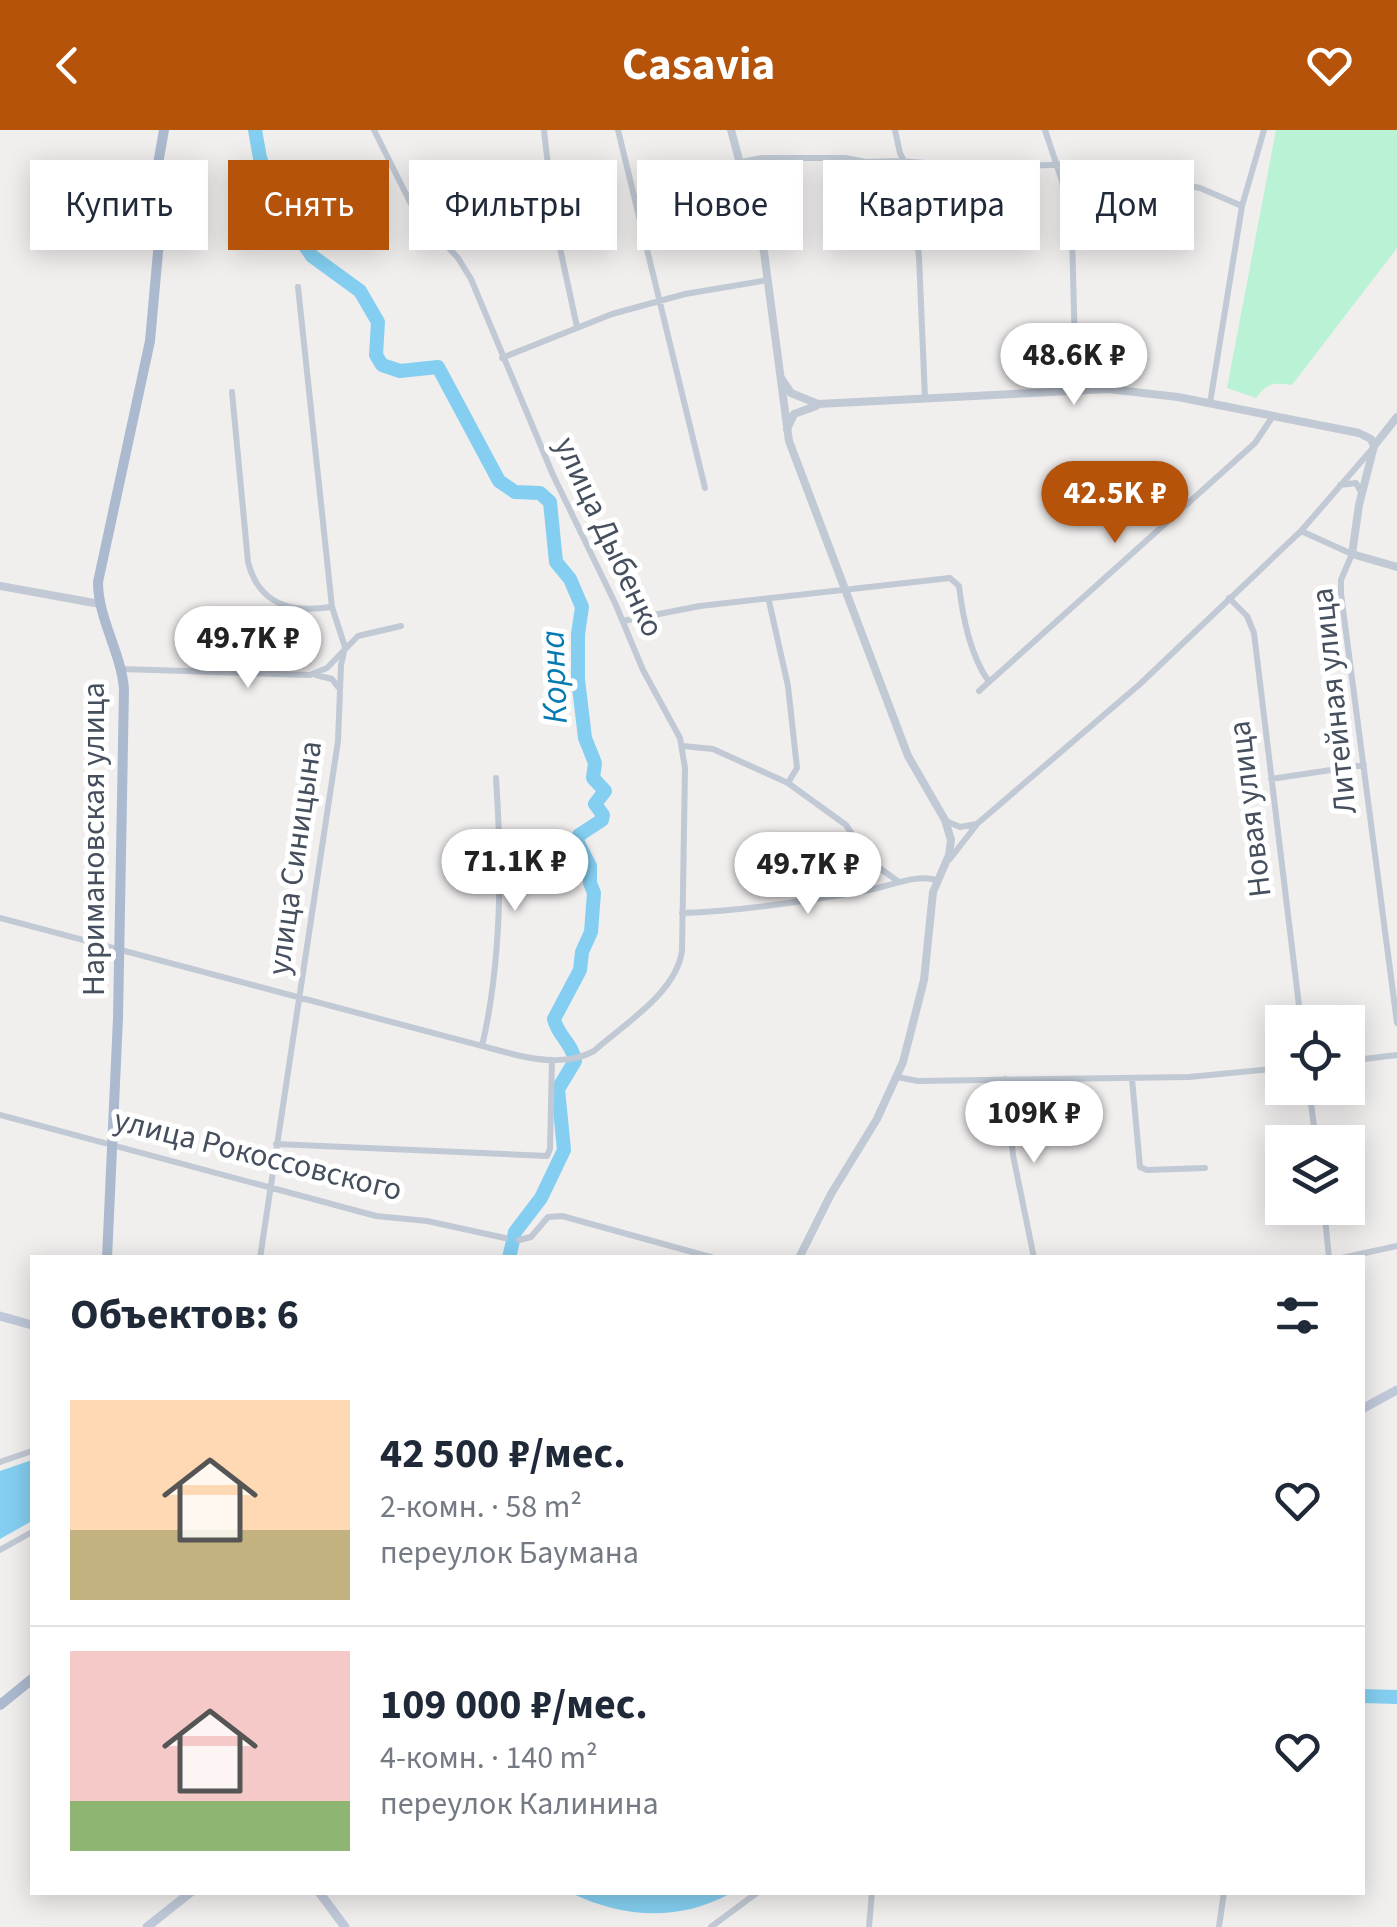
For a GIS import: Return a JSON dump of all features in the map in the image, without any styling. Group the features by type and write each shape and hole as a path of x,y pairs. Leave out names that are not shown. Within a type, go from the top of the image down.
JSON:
{"main road":[{"name":"Наримановская улица","path":"107,1255 114,1144 124,722 122,669 100,604 98,582 151,330 159,240 158,170 164,130"},
{"path":"0,1316 30,1324"},
{"path":"1365,1407 1397,1390"},
{"path":"4,1701 30,1682"},
{"path":"147,1927 187,1895"},
{"path":"321,1895 345,1927"}],"street":[{"name":"улица Дыбенко","path":"374,130 414,210 466,270 560,491 682,746 681,957 675,973 662,990 594,1051 552,1060"},
{"path":"544,130 552,208 577,327"},
{"path":"618,130 705,488"},
{"path":"731,130 740,160"},
{"path":"895,130 904,160"},
{"path":"1045,130 1062,181 1072,235 1076,389"},
{"path":"1210,402 1242,206 1264,130"},
{"path":"752,160 879,160"},
{"path":"1040,165 1087,164 1184,184 1242,206"},
{"path":"761,250 786,432 914,770 950,836 949,855 931,900 921,997 897,1077 801,1255"},
{"path":"918,250 925,398"},
{"path":"502,358 577,327 660,301 768,280"},
{"name":"улица Синицына","path":"260,1255 336,755 341,665 346,648 332,607 298,287"},
{"path":"778,371 786,388 798,398 826,405"},
{"path":"786,432 788,422 798,411 826,405 1076,389 1122,390 1273,414 1371,439 1374,446 1352,554"},
{"path":"232,392 248,562 254,579 266,595 283,607 332,607"},
{"path":"978,690 1255,443 1268,428 1273,414"},
{"path":"943,869 978,823 1140,684 1300,531 1397,417"},
{"path":"1339,485 1356,483 1361,496"},
{"name":"Литейная улица","path":"1300,531 1352,554 1397,567"},
{"name":"Литейная улица","path":"1352,554 1341,580 1341,594 1397,1023"},
{"path":"623,621 688,608 946,578 955,581 960,589 963,618 990,682"},
{"path":"0,586 100,604"},
{"name":"Новая улица","path":"1229,598 1248,616 1254,633 1299,1005"},
{"path":"770,601 788,686 797,763 788,783"},
{"path":"310,675 327,668 363,634 401,626"},
{"path":"122,669 310,675 332,679 340,693"},
{"path":"682,746 713,750 788,783 846,825 871,862 898,882"},
{"path":"1272,779 1364,764"},
{"path":"482,1046 496,935 496,778"},
{"path":"944,820 960,827 978,823"},
{"path":"682,912 872,890 920,877 937,880"},
{"path":"0,918 300,1000 552,1060 550,1149 544,1157 276,1144"},
{"path":"1365,1059 1397,1055"},
{"path":"897,1077 918,1081 1132,1079 1265,1069"},
{"path":"1005,1079 1014,1155 1033,1255"},
{"path":"1132,1079 1140,1167 1204,1168"},
{"name":"улица Рокоссовского","path":"0,1114 376,1216 426,1221 506,1238"},
{"path":"518,1240 531,1237 548,1218 562,1216 703,1255"},
{"path":"1326,1225 1330,1255"},
{"path":"1356,1255 1397,1246"},
{"path":"0,1462 30,1452"},
{"path":"0,1550 30,1533"},
{"path":"0,1687 4,1701"},
{"path":"711,1927 754,1895"},
{"path":"869,1927 872,1895"},
{"path":"1220,1927 1224,1895"}],"green space":[{"path":"1276,130 1397,130 1397,248 1292,385 1271,385 1256,398 1227,388"}],"water":[{"path":"30,1461 30,1522 0,1539 0,1471"},
{"path":"576,1895 727,1895 691,1909 651,1913"}],"waterway":[{"name":"Корна","path":"255,130 260,158 278,207 312,256 360,291 378,322 376,355 382,365 400,371 438,367 499,481 515,492 540,493 550,502 556,562 570,579 582,607 578,679 585,738 595,763 593,778 605,791 595,804 602,820 579,835 577,841 590,866 594,893 591,932 582,952 580,970 554,1019 575,1061 558,1089 564,1150 541,1198 515,1232 510,1255"},
{"name":"Корна","path":"1365,1696 1397,1697"}]}
